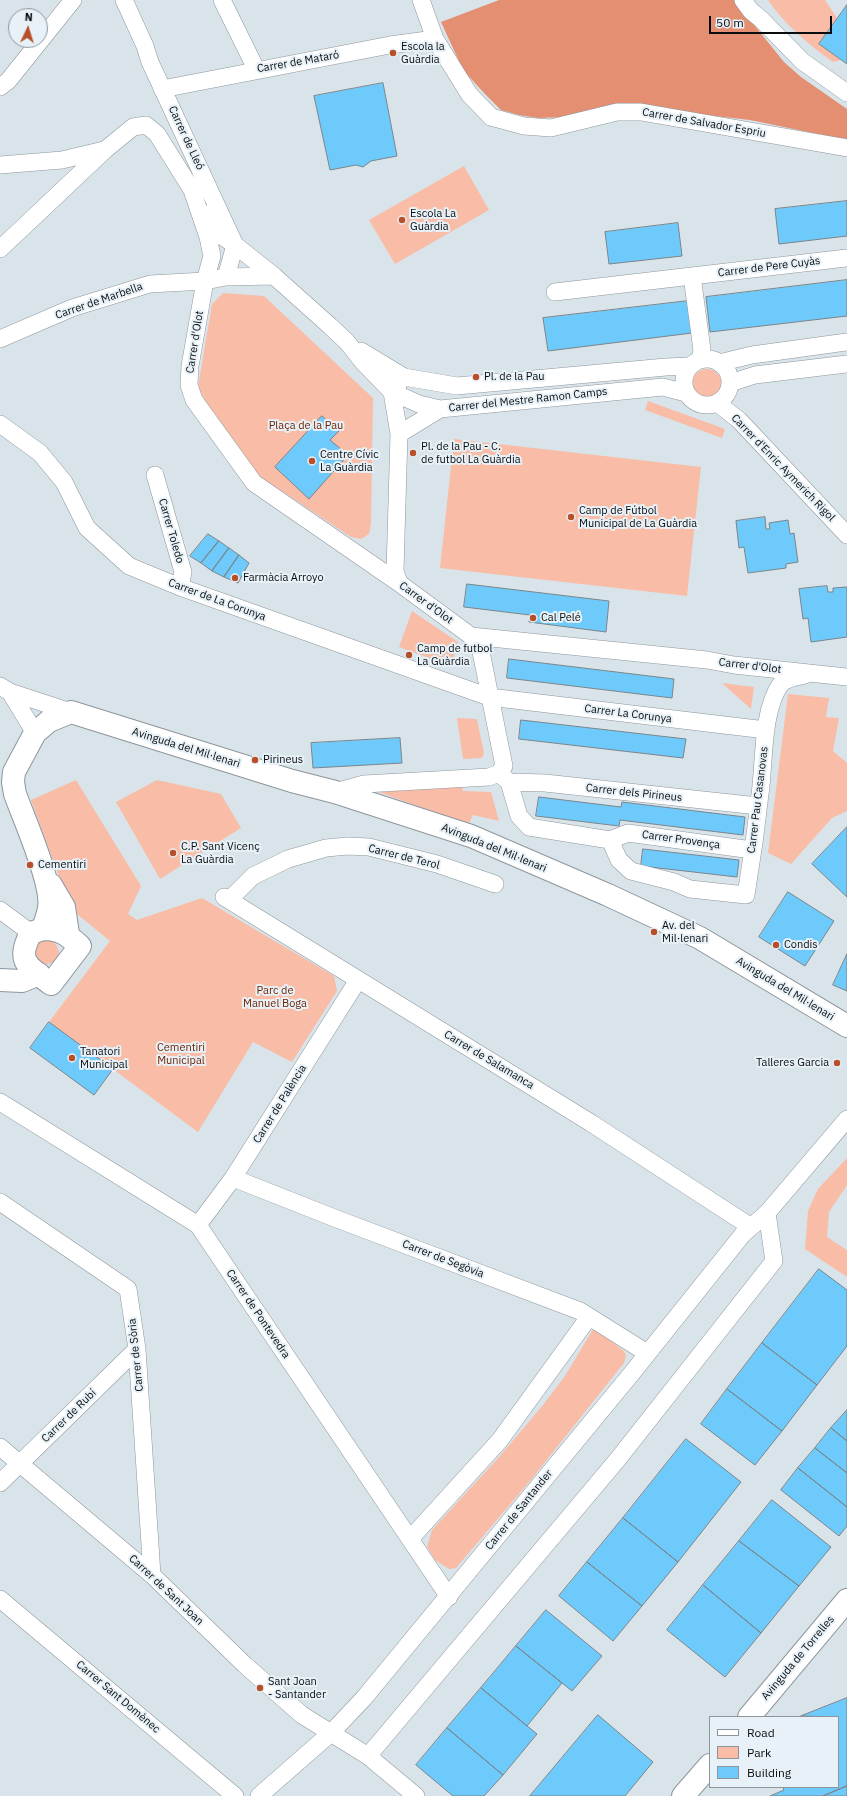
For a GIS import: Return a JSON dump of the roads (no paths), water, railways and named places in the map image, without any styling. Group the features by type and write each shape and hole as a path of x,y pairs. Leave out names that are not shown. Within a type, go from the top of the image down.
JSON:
{"street":[{"path":"0,87 8,81 73,0"},
{"name":"Carrer de Lleó","path":"124,0 162,89 236,245"},
{"path":"222,0 256,70"},
{"name":"Carrer de Salvador Espriu","path":"421,0 435,39 469,94 492,117 518,124 552,128 617,112 641,112 847,148"},
{"path":"743,0 751,11 761,19 802,61 847,93"},
{"path":"756,0 761,19"},
{"name":"Carrer de Mataró","path":"162,89 390,45 435,39"},
{"path":"0,249 105,150 133,127 146,126 157,134 220,235 236,245 226,277"},
{"path":"0,165 62,160 105,150"},
{"path":"192,190 208,237 212,256 205,281"},
{"name":"Carrer del Mestre Ramon Camps","path":"236,245 274,276 348,342 404,377 457,386 666,367 710,360 719,363 752,355 847,342"},
{"name":"Carrer de Pere Cuyàs","path":"555,292 847,258"},
{"name":"Carrer de Marbella","path":"0,339 72,308 150,284 205,281 226,277 274,276"},
{"path":"686,393 684,380 702,350 692,276"},
{"name":"Carrer d'Olot","path":"205,281 190,366 189,385 194,400 254,483 399,583 471,636 707,660 734,665 847,677"},
{"name":"Carrer del Mestre Ramon Camps","path":"348,342 362,361 392,392 419,404 440,409 663,387 686,393 696,403 702,405 717,403"},
{"path":"717,403 726,395 730,383 729,374 725,367 719,363"},
{"path":"730,383 755,375 847,364"},
{"path":"399,583 395,571 399,434 392,392 404,377"},
{"path":"399,434 412,401 404,377"},
{"name":"Carrer d'Enric Aymerich Rigol","path":"717,403 739,420 847,535"},
{"path":"399,434 440,409"},
{"name":"Carrer de La Corunya","path":"0,424 40,453 64,482 87,528 129,566 180,587 489,697"},
{"name":"Carrer Toledo","path":"154,475 183,572 180,587"},
{"path":"471,636 480,647 504,766 504,778 519,816 528,827 610,840"},
{"name":"Carrer Pau Casanovas","path":"734,665 756,672 764,678 769,688 772,705"},
{"name":"Carrer Pau Casanovas","path":"610,840 620,860 631,872 674,882 690,888 746,895 758,806 766,730 772,705 781,684 788,679 813,674"},
{"path":"5,689 71,712"},
{"path":"5,689 35,733"},
{"name":"Carrer La Corunya","path":"489,697 766,730"},
{"path":"0,970 7,967 32,938 49,908 49,895 44,874 15,794 13,782 14,772 35,733 49,721 71,712"},
{"name":"Avinguda del Mil·lenari","path":"71,712 284,779 335,792 472,836 608,895 700,938 847,1026"},
{"name":"Carrer dels Pirineus","path":"335,792 364,784 489,777 758,806"},
{"name":"Carrer Provença","path":"610,840 628,833 752,850"},
{"name":"Carrer de Terol","path":"226,899 253,876 288,859 326,848 348,846 369,847 437,864 495,884"},
{"path":"44,874 64,907 68,934"},
{"name":"Carrer de Salamanca","path":"226,899 591,1123 752,1227"},
{"path":"0,910 32,938"},
{"path":"58,930 68,934 80,946 51,984 27,965 32,938 58,930"},
{"path":"0,980 22,981 39,974"},
{"name":"Carrer de Palència","path":"198,1225 233,1178 358,980"},
{"name":"Carrer de Pontevedra","path":"0,1102 198,1225 448,1597"},
{"name":"Carrer de Santander","path":"259,1796 332,1732 364,1698 632,1374 647,1353 743,1234 767,1213 847,1119"},
{"name":"Carrer de Segòvia","path":"233,1178 337,1220 580,1311 647,1353"},
{"name":"Carrer de Sòria","path":"0,1202 128,1289 138,1349 152,1575"},
{"path":"416,1796 368,1756 618,1459 774,1261 767,1213"},
{"path":"410,1539 500,1440 589,1317"},
{"name":"Carrer de Rubí","path":"0,1483 138,1349"},
{"name":"Carrer de Sant Joan","path":"0,1447 152,1575 245,1665 302,1715 332,1732 368,1756"},
{"name":"Carrer Sant Domènec","path":"0,1599 235,1796"},
{"name":"Avinguda de Torrelles","path":"750,1716 847,1600"},
{"path":"684,1796 709,1766"}],"place":[{"name":"Escola la Guàrdia","path":"393,53"},
{"name":"Escola La Guàrdia","path":"402,220"},
{"name":"Pl. de la Pau","path":"476,377"},
{"name":"Pl. de la Pau - C. de futbol La Guàrdia","path":"413,453"},
{"name":"Centre Cívic La Guàrdia","path":"312,461"},
{"name":"Camp de Fútbol Municipal de La Guàrdia","path":"571,517"},
{"name":"Farmàcia Arroyo","path":"235,578"},
{"name":"Cal Pelé","path":"533,618"},
{"name":"Camp de futbol La Guàrdia","path":"409,655"},
{"name":"Pirineus","path":"255,760"},
{"name":"C.P. Sant Vicenç La Guàrdia","path":"173,853"},
{"name":"Cementiri","path":"30,865"},
{"name":"Av. del Mil·lenari","path":"654,932"},
{"name":"Condis","path":"776,945"},
{"name":"Tanatori Municipal","path":"72,1058"},
{"name":"Talleres Garcia","path":"837,1063"},
{"name":"Sant Joan - Santander","path":"260,1688"}],"park label":[{"name":"Plaça de la Pau","path":"306,426"},
{"name":"Parc de Manuel Boga","path":"275,997"},
{"name":"Cementiri Municipal","path":"181,1054"}]}
